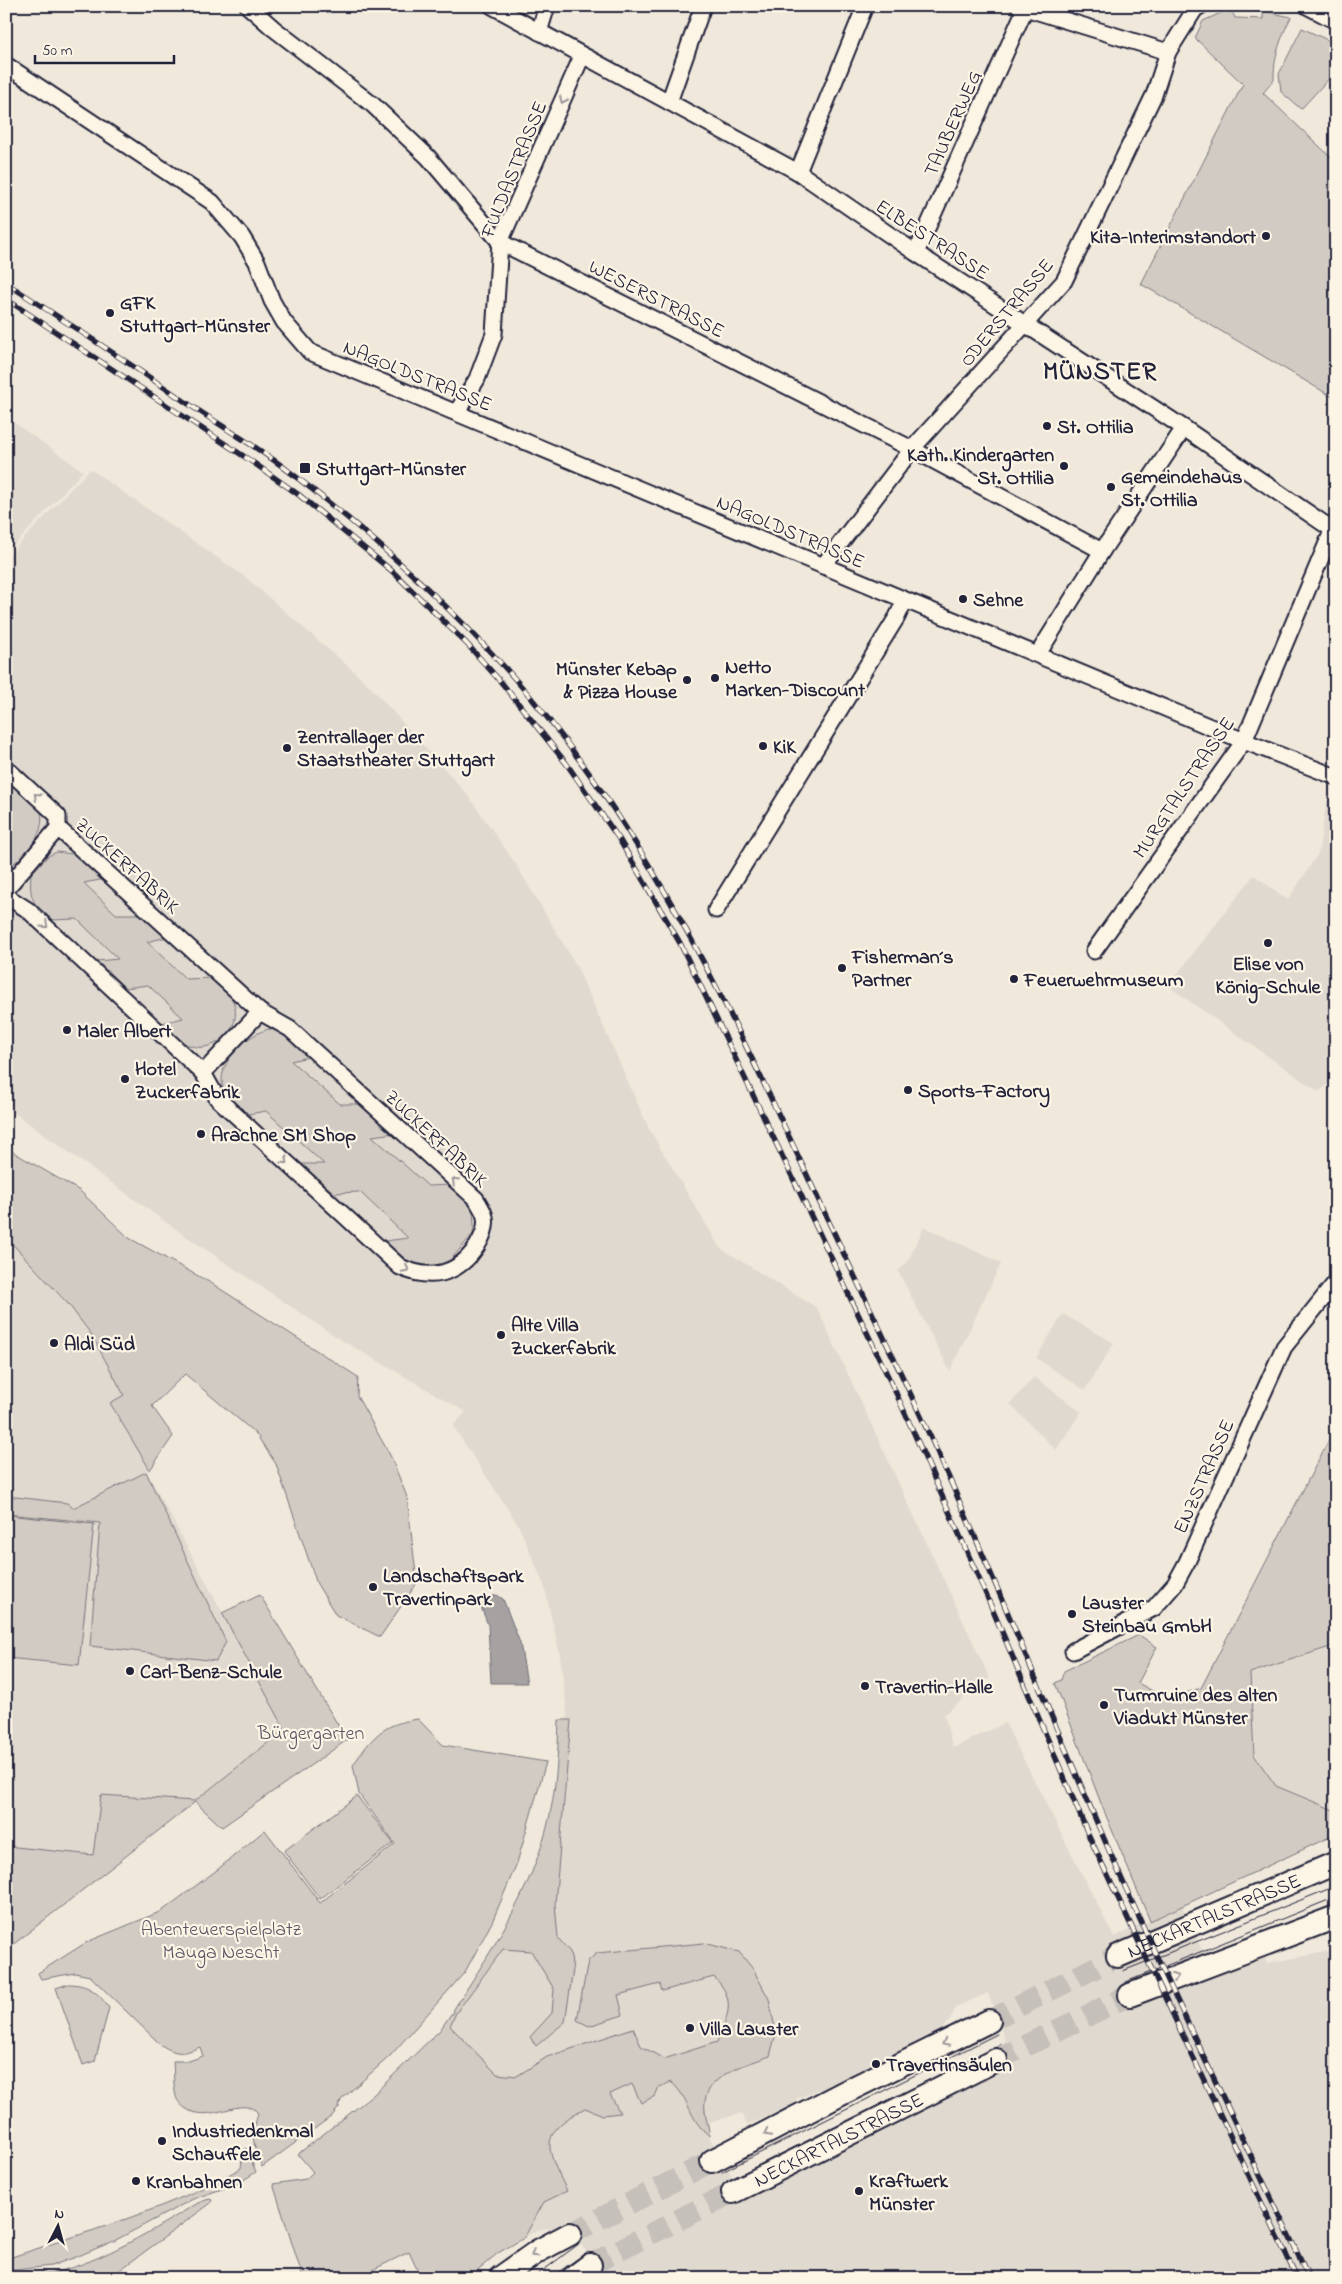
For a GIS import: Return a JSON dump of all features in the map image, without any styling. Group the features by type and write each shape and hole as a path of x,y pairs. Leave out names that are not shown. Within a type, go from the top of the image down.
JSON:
{"main road":[{"name":"NECKARTALSTRASSE","path":"1118,1956 1336,1863"},
{"name":"NECKARTALSTRASSE","path":"1130,1995 1336,1917"},
{"name":"NECKARTALSTRASSE","path":"712,2162 845,2092 989,2021"},
{"name":"NECKARTALSTRASSE","path":"733,2192 996,2060"},
{"path":"500,2278 538,2251 570,2234"}],"street":[{"name":"WESERSTRASSE","path":"248,6 273,28 373,105 428,157 500,242 912,449 1102,551"},
{"name":"ELBESTRASSE","path":"492,6 798,172 916,253 1335,529"},
{"path":"539,32 547,6"},
{"path":"669,102 703,6"},
{"path":"798,172 865,6"},
{"name":"ODERSTRASSE","path":"823,566 912,449 1064,281 1154,95 1168,52 1195,8 1200,6"},
{"path":"1307,6 1336,21"},
{"path":"1022,8 1168,52"},
{"name":"TAUBERWEG","path":"916,253 1022,8"},
{"name":"FULDASTRASSE","path":"457,412 477,378 494,334 500,242 582,56"},
{"name":"NAGOLDSTRASSE","path":"6,65 212,202 242,236 257,262 272,300 284,322 310,352 1244,741 1336,777"},
{"path":"1038,654 1102,551 1184,428"},
{"name":"MURGTALSTRASSE","path":"1094,951 1244,741 1335,529"},
{"path":"716,910 897,617 905,600"},
{"name":"ZUCKERFABRIK","path":"6,768 58,816 58,828 6,889"},
{"name":"ZUCKERFABRIK","path":"6,896 28,910 204,1073 217,1098 400,1267 416,1274 432,1275 451,1270 469,1259 483,1237 485,1217 476,1200 290,1029 260,1012 58,828"},
{"path":"204,1073 260,1012"},
{"name":"ENZSTRASSE","path":"1073,1651 1154,1608 1175,1584 1187,1562 1284,1347 1336,1282"}],"shaded area":[{"path":"6,417 83,471 6,554"},
{"path":"90,469 245,577 366,682 467,794 515,863 576,965 649,1129 720,1248 817,1308 990,1679 985,1680 944,1715 953,1748 1005,1723 1114,1937 1182,1906 1212,1973 1264,1954 1267,1963 1336,1950 1336,2278 592,2278 587,2252 574,2237 559,2229 548,2228 537,2230 524,2238 461,2135 448,2026 492,1964 535,1886 565,1750 567,1710 560,1655 544,1585 519,1526 453,1426 466,1412 338,1338 184,1235 6,1107 6,558","holes":["988,1993 1014,2066 744,2197 702,2125 742,2113 747,2125 793,2106 796,2099 817,2090 822,2093 932,2039 950,2020 956,2007"]},
{"name":"Elise von König-Schule","path":"1327,801 1336,802 1336,1077 1319,1092 1168,986 1254,875 1288,900 1318,854"},
{"path":"924,1227 1001,1263 950,1371 898,1271 907,1263"},
{"name":"Carl-Benz-Schule","path":"6,1237 69,1305 91,1334 124,1395 110,1403 150,1470 147,1472 285,1729 6,1950"},
{"path":"1063,1314 1114,1343 1085,1390 1036,1358"},
{"path":"1034,1377 1081,1412 1056,1450 1010,1404"},
{"path":"497,1595 503,1599 520,1643 527,1683 491,1683 488,1625 481,1607 485,1598"},
{"path":"1336,1645 1336,1811 1276,1786 1254,1755 1250,1673"}],"green space":[{"path":"1225,11 1233,13 1235,18 1263,19 1263,11 1291,17 1278,48 1274,80 1263,93 1336,162 1336,399 1141,284 1243,84 1195,38 1203,21"},
{"path":"1302,28 1336,44 1336,73 1301,109 1281,92 1279,74"},
{"path":"6,787 21,787 38,804 42,816 39,834 34,842 21,857 6,867"},
{"path":"57,852 79,855 105,879 84,883 116,914 143,914 167,937 147,942 186,979 213,978 227,991 232,998 235,1011 234,1021 224,1038 206,1047 196,1047 183,1042 162,1023 183,1018 148,985 125,988 97,961 118,959 77,919 51,920 40,910 32,895 31,874 48,856"},
{"path":"269,1029 281,1031 312,1056 291,1061 340,1104 364,1104 395,1133 372,1136 428,1186 452,1185 467,1199 473,1209 473,1234 446,1265 429,1269 411,1264 385,1241 408,1238 360,1192 334,1193 302,1164 324,1164 266,1111 249,1114 229,1100 223,1086 222,1075 226,1065 232,1055 249,1038"},
{"path":"6,1148 80,1191 129,1238 211,1283 358,1377 357,1396 391,1457 407,1497 417,1583 380,1637 336,1615 317,1584 276,1464 256,1434 185,1374 152,1406 173,1436 150,1470 110,1403 124,1395 91,1334 69,1305 6,1237"},
{"path":"1336,1426 1336,1645 1250,1673 1254,1755 1276,1786 1336,1811 1336,1834 1150,1921 1102,1806 1055,1683 1061,1680 1064,1671 1139,1635 1157,1647 1138,1683 1167,1699 1201,1688"},
{"path":"146,1472 226,1642 216,1661 90,1646 100,1523 6,1514 7,1496 67,1503 73,1508"},
{"path":"6,1515 94,1524 79,1665 6,1658"},
{"name":"Bürgergarten","path":"260,1595 347,1740 222,1827 195,1802 6,1950 6,1846 93,1855 101,1795 195,1801 285,1729 222,1613"},
{"name":"Abenteuerspielplatz Mauga Nescht","path":"418,1719 443,1745 546,1762 517,1863 492,1922 465,1972 390,2056 341,2100 339,2107 332,2116 262,2167 254,2140 254,2129 258,2113 252,2108 235,2108 204,2114 194,2113 177,2100 174,2087 173,2061 189,2061 203,2056 200,2047 189,2051 176,2052 161,2045 90,1976 75,1973 41,1979 38,1973 87,1942 162,1911 217,1870 265,1830 320,1903 395,1844 359,1794 353,1765 373,1739 387,1728 395,1724"},
{"path":"559,1720 571,1720 555,1904 558,1938 570,1952 573,1970 565,2022 536,2046 530,2037 552,2013 554,1989 531,1951 503,1949 456,2013 450,2026 497,2074 517,2076 547,2057 633,2028 641,2046 664,2059 717,2042 727,2016 728,2001 726,1993 714,1977 662,1991 660,1984 618,1995 623,2015 589,2026 577,2020 588,1961 597,1953 704,1943 739,1952 753,1969 769,1999 776,2033 770,2056 733,2070 716,2081 710,2088 705,2106 710,2136 697,2123 682,2095 671,2082 659,2087 655,2096 641,2103 632,2084 610,2094 620,2113 603,2115 585,2108 570,2117 559,2126 553,2134 550,2143 554,2164 567,2191 544,2202 524,2238 498,2253 468,2278 421,2278 409,2252 356,2278 303,2278 273,2184 306,2179 313,2172 298,2154 372,2096 440,2030 451,2014 453,2014 454,2009 514,1911 537,1859 546,1832 554,1794"},
{"path":"357,1796 393,1843 320,1899 284,1851"},
{"path":"68,1984 87,1987 96,1993 109,2008 95,2061 83,2065 56,1988"},
{"path":"246,2148 256,2172 239,2183 193,2199 114,2241 76,2257 51,2266 6,2271 6,2259 126,2219 213,2183 241,2168 243,2151"},
{"path":"209,2199 212,2200 211,2203 109,2278 6,2278 52,2273 90,2261 127,2244 198,2203"}],"tunnel":[{"path":"989,2021 1118,1956"},
{"path":"996,2060 1130,1995"},
{"path":"570,2234 712,2161"},
{"path":"590,2265 733,2192"}],"tram line":[{"path":"1123,1971 1336,1886"},
{"path":"1126,1982 1336,1897"},
{"path":"722,2172 997,2034"},
{"path":"727,2181 1001,2044"},
{"path":"533,2278 580,2243"},
{"path":"550,2278 587,2252"}],"railway":[{"path":"6,283 271,458 342,513 400,563 508,671 562,736 611,805 655,876 696,949 772,1099 943,1465 1152,1946 1309,2278"},
{"path":"6,299 251,461 299,495 392,571 467,644 501,682 566,763 619,839 680,943 896,1393 985,1592 1089,1836 1297,2278"}],"place":[{"name":"Kita-Interimstandort","path":"1266,236"},
{"name":"GFK Stuttgart-Münster","path":"110,313"},
{"name":"St. Ottilia","path":"1047,426"},
{"name":"Kath. Kindergarten St. Ottilia","path":"1064,466"},
{"name":"Stuttgart-Münster","path":"305,468"},
{"name":"Gemeindehaus St. Ottilia","path":"1111,487"},
{"name":"Sehne","path":"963,599"},
{"name":"Netto Marken-Discount","path":"715,678"},
{"name":"Münster Kebap & Pizza House","path":"687,680"},
{"name":"KiK","path":"763,746"},
{"name":"Zentrallager der Staatstheater Stuttgart","path":"287,748"},
{"name":"Elise von König-Schule","path":"1268,943"},
{"name":"Fisherman´s Partner","path":"842,968"},
{"name":"Feuerwehrmuseum","path":"1014,979"},
{"name":"Maler Albert","path":"67,1030"},
{"name":"Hotel Zuckerfabrik","path":"125,1079"},
{"name":"Sports-Factory","path":"908,1090"},
{"name":"Arachne SM Shop","path":"201,1134"},
{"name":"Alte Villa Zuckerfabrik","path":"501,1335"},
{"name":"Aldi Süd","path":"54,1343"},
{"name":"Landschaftspark Travertinpark","path":"373,1587"},
{"name":"Lauster Steinbau GmbH","path":"1072,1614"},
{"name":"Carl-Benz-Schule","path":"130,1671"},
{"name":"Travertin-Halle","path":"865,1686"},
{"name":"Turmruine des alten Viadukt Münster","path":"1104,1705"},
{"name":"Villa Lauster","path":"690,2028"},
{"name":"Travertinsäulen","path":"876,2064"},
{"name":"Industriedenkmal Schauffele","path":"162,2141"},
{"name":"Kranbahnen","path":"136,2181"},
{"name":"Kraftwerk Münster","path":"859,2191"}],"district":[{"name":"MÜNSTER","path":"1100,370"}]}
